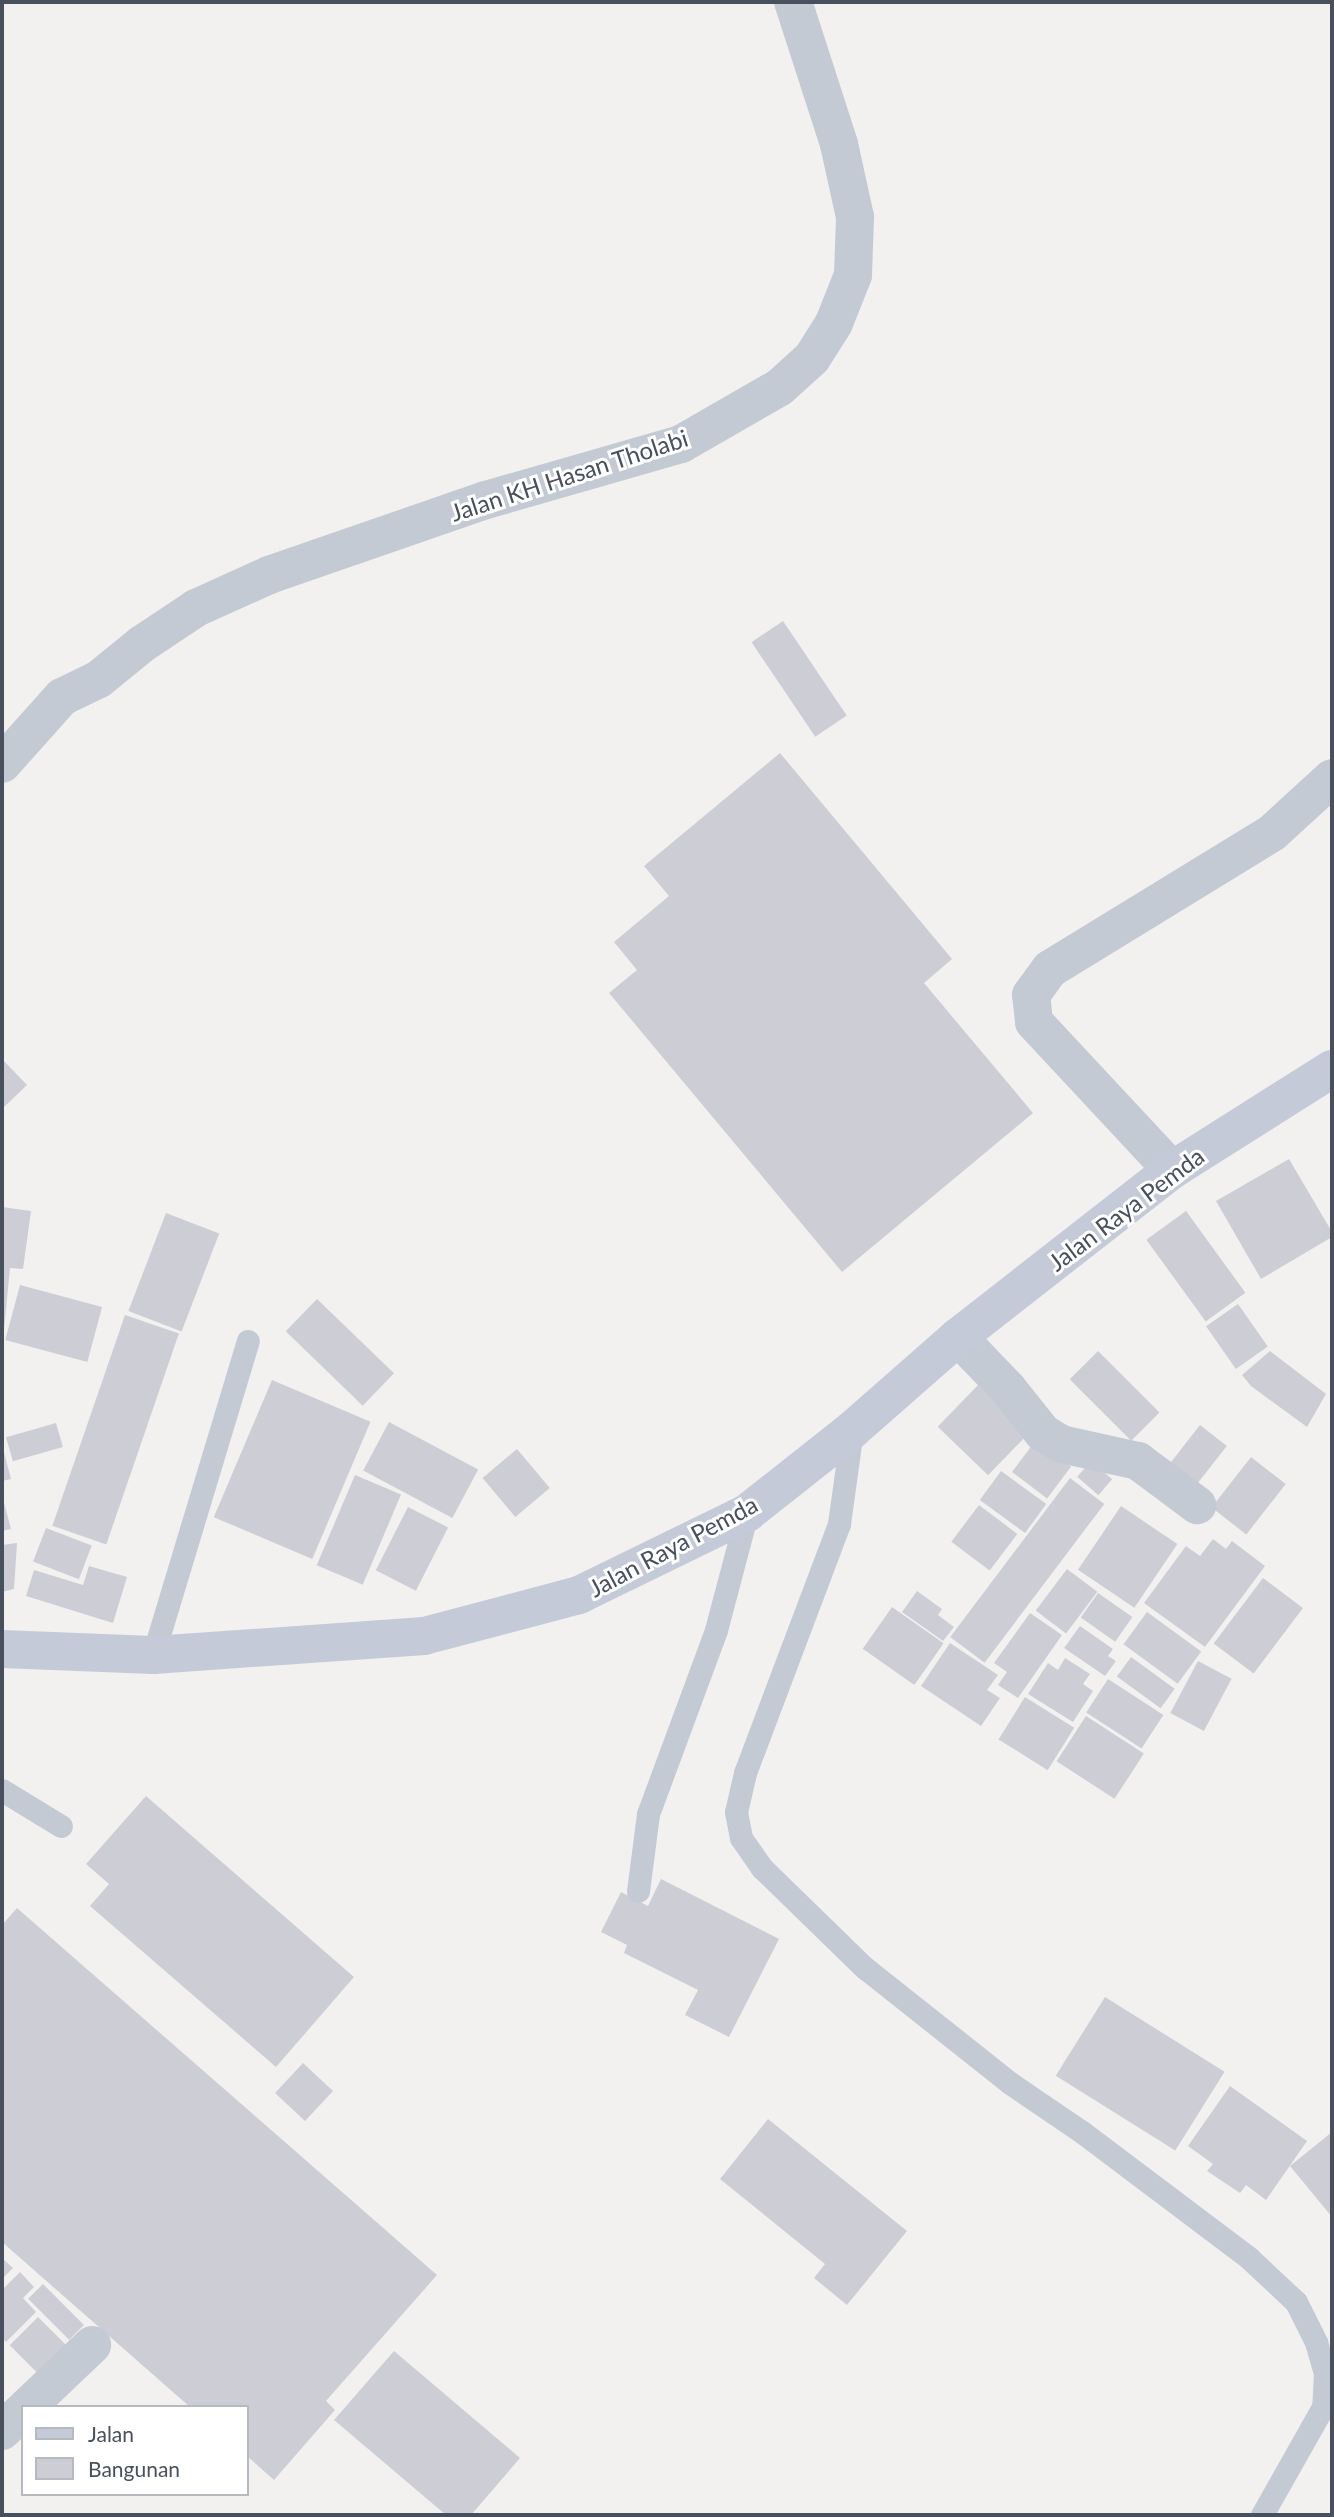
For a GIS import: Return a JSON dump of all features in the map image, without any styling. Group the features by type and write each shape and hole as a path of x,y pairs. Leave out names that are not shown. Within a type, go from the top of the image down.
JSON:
{"main road":[{"name":"Jalan Raya Pemda","path":"2,1649 153,1655 424,1636 579,1595 747,1513 852,1430 958,1337 1172,1170 1332,1069"}],"street":[{"name":"Jalan KH Hasan Tholabi","path":"2,764 62,697 99,680 142,644 196,608 269,575 486,500 681,444 780,387 812,358 834,323 853,275 856,217 839,144 793,2"},
{"path":"1172,1170 1034,1022 1031,995 1050,969 1272,832 1332,778"},
{"path":"958,1337 1008,1389 1043,1433 1061,1444 1138,1461 1197,1505"},
{"path":"29,2405 92,2345"},
{"path":"2,2431 21,2413"}],"lane":[{"path":"153,1655 248,1341"},
{"path":"852,1430 839,1524 745,1773 736,1812 741,1838 762,1868 865,1968 1010,2082 1082,2132 1249,2258 1296,2302 1316,2342 1325,2373 1323,2407 1262,2515"},
{"path":"638,1891 648,1814 716,1630 747,1513"},
{"path":"2,1790 61,1826"}],"building":[{"path":"783,621 847,716 815,737 751,642"},
{"path":"780,753 952,959 924,983 1033,1113 842,1272 609,993 637,970 614,942 669,896 644,866"},
{"path":"2,1059 27,1085 2,1109"},
{"path":"1289,1159 1332,1232 1332,1237 1261,1279 1216,1201"},
{"path":"2,1207 31,1211 23,1269 10,1268 4,1330"},
{"path":"1186,1211 1245,1293 1206,1322 1146,1240"},
{"path":"166,1213 219,1233 182,1331 128,1311"},
{"path":"20,1285 102,1307 87,1362 5,1340"},
{"path":"317,1299 394,1373 363,1406 286,1331"},
{"path":"1238,1304 1268,1347 1236,1369 1206,1326"},
{"path":"125,1315 179,1334 106,1544 52,1526"},
{"path":"1098,1351 1160,1413 1131,1441 1070,1379"},
{"path":"1270,1351 1326,1394 1307,1427 1251,1386 1242,1375"},
{"path":"272,1380 370,1422 312,1559 214,1517"},
{"path":"978,1385 1028,1434 988,1475 938,1427"},
{"path":"389,1422 478,1469 452,1518 363,1471"},
{"path":"56,1423 63,1447 13,1461 6,1437"},
{"path":"1200,1425 1227,1446 1192,1491 1165,1470"},
{"path":"1036,1440 1071,1466 1047,1498 1012,1472"},
{"path":"2,1445 11,1479 2,1481"},
{"path":"517,1449 550,1488 515,1517 483,1478"},
{"path":"1251,1457 1286,1484 1246,1535 1212,1507"},
{"path":"1091,1461 1112,1479 1098,1495 1077,1477"},
{"path":"1001,1471 1046,1504 1025,1533 980,1500"},
{"path":"355,1475 401,1495 363,1585 317,1565"},
{"path":"1070,1478 1104,1504 985,1663 950,1637"},
{"path":"2,1495 11,1529 2,1531"},
{"path":"979,1505 1017,1534 990,1571 951,1542"},
{"path":"1121,1506 1177,1544 1134,1608 1078,1570"},
{"path":"408,1507 448,1527 416,1591 376,1570"},
{"path":"46,1528 92,1546 79,1579 33,1562"},
{"path":"1213,1539 1226,1549 1232,1541 1265,1566 1205,1647 1144,1603 1186,1546 1200,1556"},
{"path":"17,1543 14,1589 2,1592 2,1545"},
{"path":"89,1566 127,1577 113,1623 26,1596 34,1570 83,1585"},
{"path":"1067,1569 1097,1592 1066,1633 1036,1611"},
{"path":"1263,1578 1303,1608 1254,1674 1214,1643"},
{"path":"917,1591 942,1609 938,1615 954,1627 943,1641 902,1612"},
{"path":"1098,1593 1132,1617 1115,1642 1081,1618"},
{"path":"892,1607 944,1643 914,1685 863,1649"},
{"path":"1147,1612 1201,1651 1178,1684 1123,1644"},
{"path":"1030,1613 1062,1635 1018,1698 998,1685 1007,1672 994,1663"},
{"path":"1080,1626 1113,1649 1108,1656 1116,1661 1105,1676 1064,1648"},
{"path":"950,1643 998,1675 987,1690 1000,1698 981,1726 921,1686"},
{"path":"1131,1657 1175,1689 1161,1708 1117,1676"},
{"path":"1065,1658 1090,1674 1083,1684 1093,1691 1073,1722 1028,1694 1048,1663 1058,1670"},
{"path":"1198,1661 1232,1679 1204,1731 1170,1713"},
{"path":"1108,1679 1163,1715 1142,1748 1086,1713"},
{"path":"1025,1697 1074,1728 1048,1770 999,1739"},
{"path":"1086,1716 1144,1754 1114,1799 1057,1761"},
{"path":"146,1796 354,1977 276,2067 90,1906 109,1884 86,1864"},
{"path":"661,1879 779,1939 729,2037 685,2015 698,1990 624,1953 627,1945 601,1932 621,1892 648,1906"},
{"path":"17,1908 437,2275 326,2401 335,2410 274,2480 248,2457 248,2405 188,2405 2,2242 2,1925"},
{"path":"1105,1997 1225,2072 1175,2151 1056,2076"},
{"path":"303,2063 333,2091 305,2121 275,2093"},
{"path":"1230,2086 1307,2141 1266,2200 1246,2185 1240,2193 1207,2171 1213,2164 1188,2146"},
{"path":"768,2119 907,2231 847,2305 814,2278 825,2264 720,2179"},
{"path":"1332,2132 1332,2217 1290,2166"},
{"path":"2,2258 13,2268 2,2279"},
{"path":"20,2272 34,2287 23,2298 36,2312 6,2342 2,2337 2,2290"},
{"path":"43,2284 84,2325 69,2340 28,2299"},
{"path":"38,2317 70,2349 42,2377 10,2345"},
{"path":"394,2351 520,2458 471,2515 446,2515 334,2420"}]}
